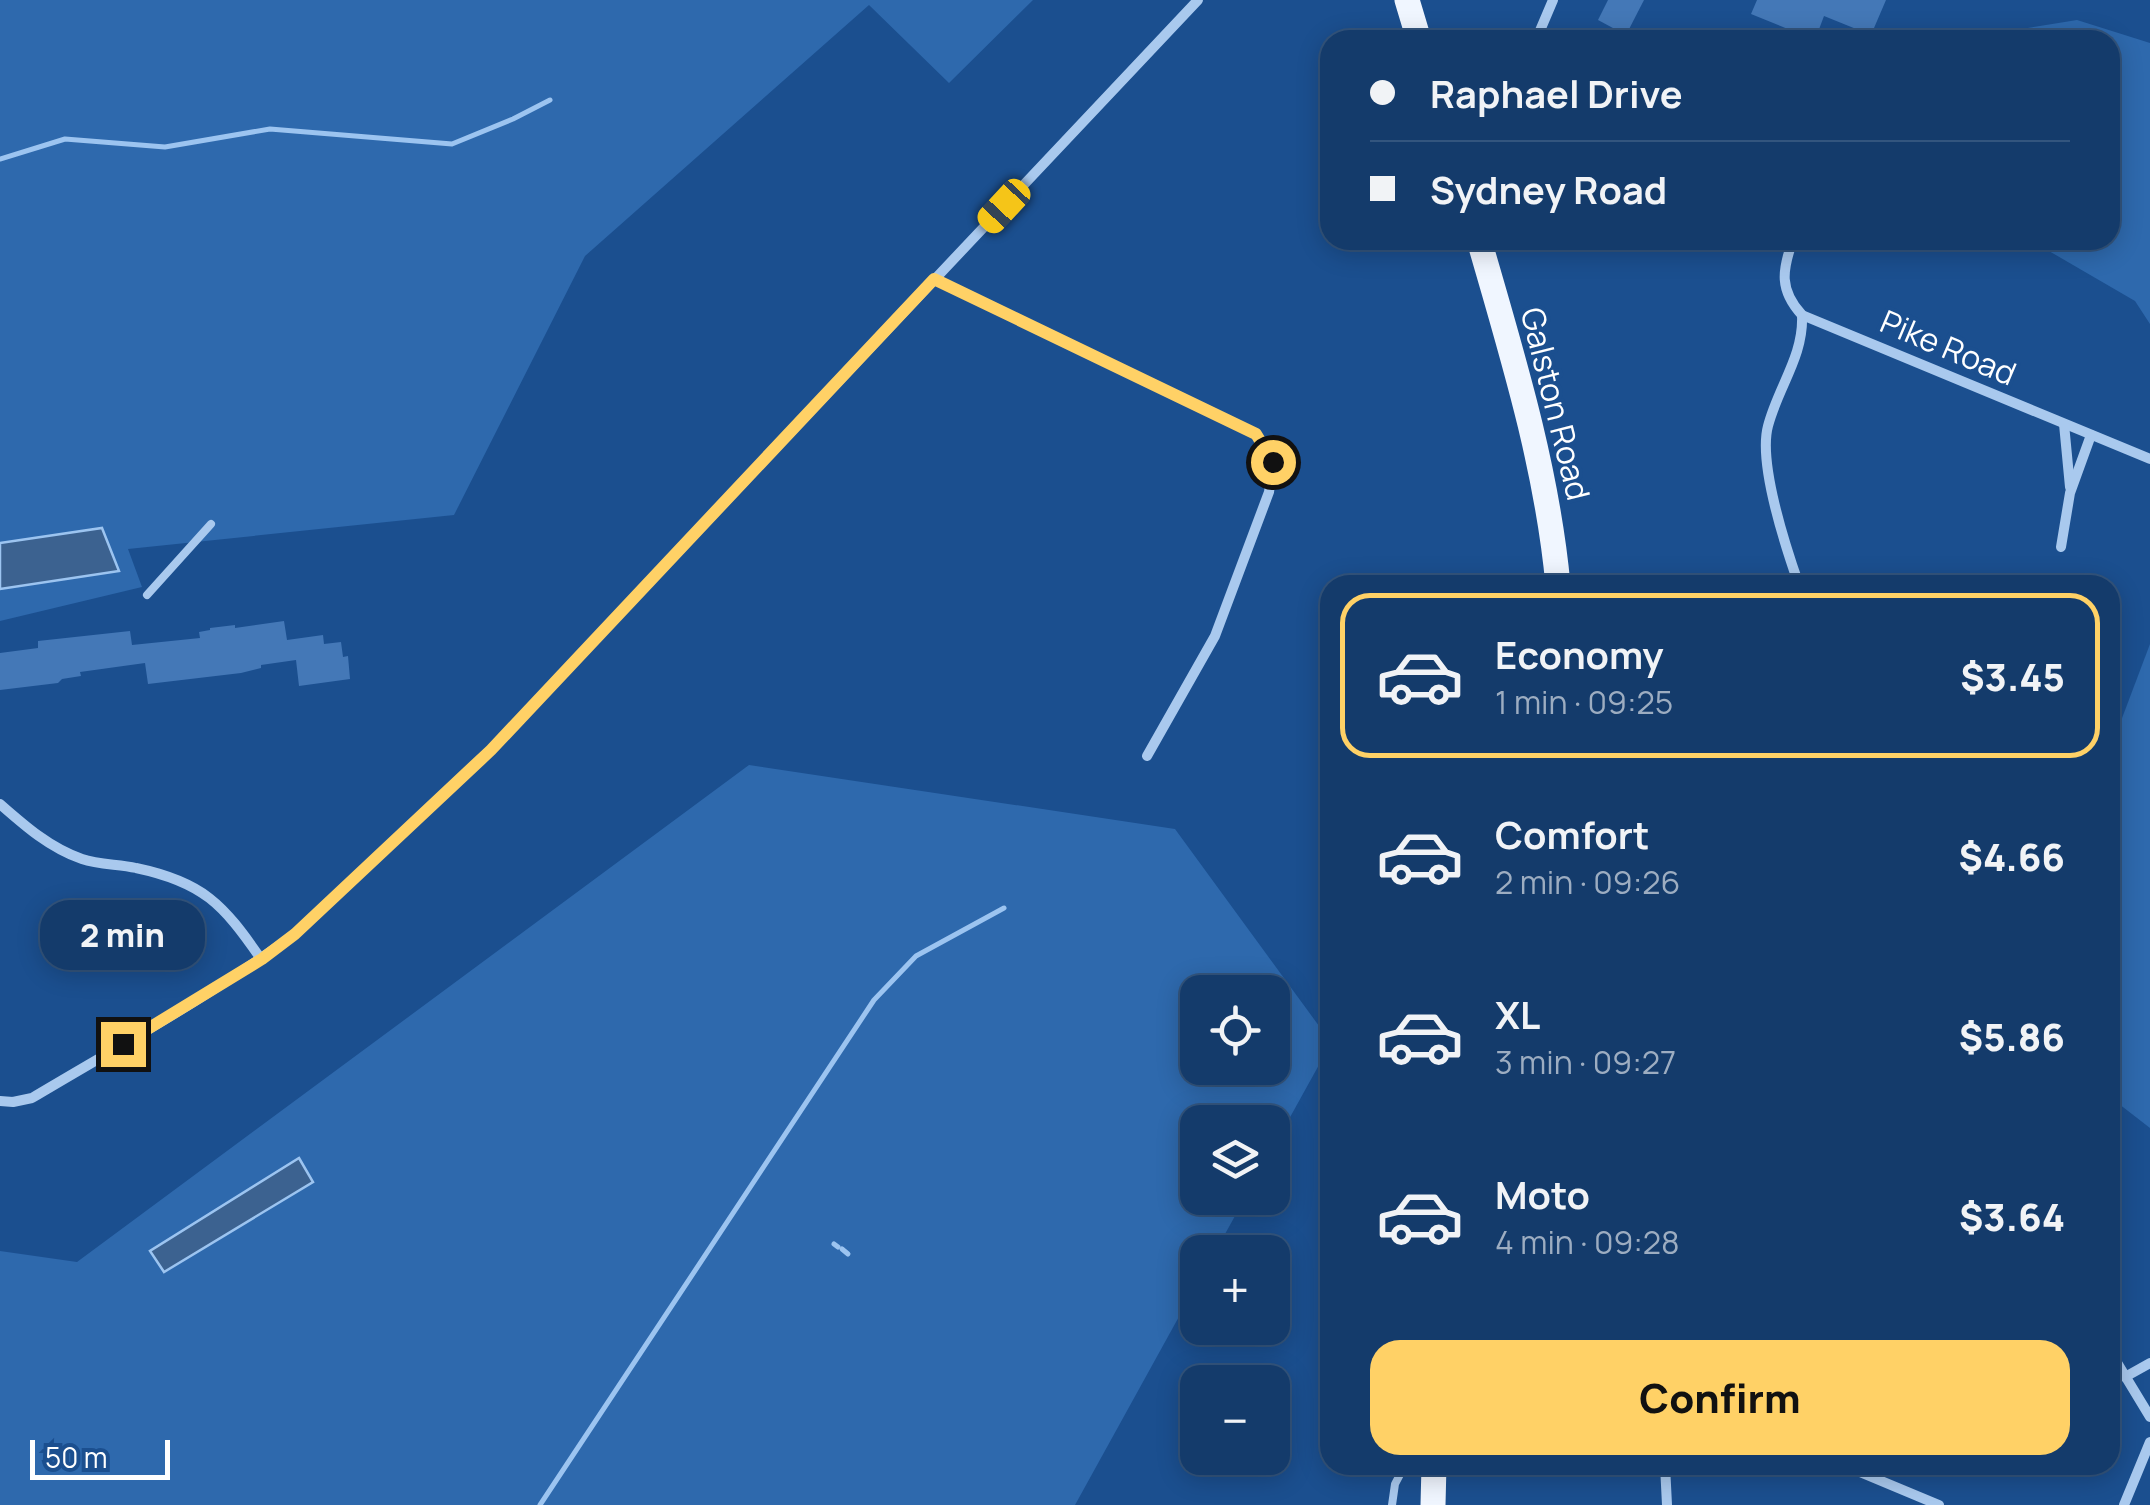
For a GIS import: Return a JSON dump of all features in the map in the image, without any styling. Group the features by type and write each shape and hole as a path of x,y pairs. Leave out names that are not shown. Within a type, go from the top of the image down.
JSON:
{"main road":[{"path":"1407,0 1416,30"},
{"name":"Galston Road","path":"1482,250 1533,433 1552,526 1557,575"},
{"path":"1433,1505 1434,1475"}],"street":[{"path":"0,1101 32,1098 262,959 295,934 491,750 1198,0"},
{"path":"1540,30 1553,0"},
{"path":"1790,250 1784,266 1787,294 1802,315 1803,335 1767,428 1765,448 1784,540 1796,575"},
{"path":"934,279 1256,434 1273,462 1269,492 1216,636 1147,756"},
{"name":"Pike Road","path":"1802,315 2150,460"},
{"path":"2064,424 2070,493"},
{"path":"2061,547 2070,493 2090,435"},
{"path":"0,804 38,837 84,860 185,880 216,902 262,959"},
{"path":"2126,1377 2150,1364"},
{"path":"2120,1367 2150,1416"},
{"path":"2124,1505 2150,1442"},
{"path":"1666,1475 1667,1505"},
{"path":"1868,1475 1939,1505"}],"lane":[{"path":"147,595 212,524"},
{"path":"1392,1505 1400,1475"}],"shaded area":[{"path":"0,0 1033,0 949,83 869,5 585,256 454,515 128,549 142,587 0,621"},
{"path":"2077,20 2109,30 2015,30"},
{"path":"2120,34 2150,43 2150,324 2135,301 2047,250 2120,250"},
{"path":"102,528 119,571 0,589 0,543"},
{"path":"2150,644 2150,1128 2120,1105 2120,724"},
{"path":"749,765 1175,829 1282,975 1180,975 1180,1085 1290,1085 1290,986 1320,1027 1320,1063 1290,1117 1290,1105 1180,1105 1180,1215 1236,1215 1224,1235 1180,1235 1180,1315 1075,1505 0,1505 0,1251 77,1262"},
{"path":"299,1158 313,1182 164,1272 150,1251"}],"building":[{"path":"1608,0 1644,0 1629,30 1617,30 1598,20"},
{"path":"1757,0 1886,0 1873,30 1859,30 1824,16 1819,30 1790,30 1751,14"},
{"path":"284,621 287,640 323,635 324,644 341,642 343,657 348,656 350,679 299,686 296,660 261,665 241,673 148,684 145,663 80,672 81,676 58,683 0,690 0,653 38,648 38,641 130,631 132,645 200,638 199,632 210,628"}],"waterway":[{"path":"0,159 65,139 165,147 270,129 452,144 550,100"},
{"path":"540,1505 874,1000 916,956 1004,908"},
{"path":"834,1244 838,1247"},
{"path":"842,1249 848,1254"}],"route":[{"path":"123,1044 262,959 295,934 491,750 934,279 1256,434 1273,462"}]}
